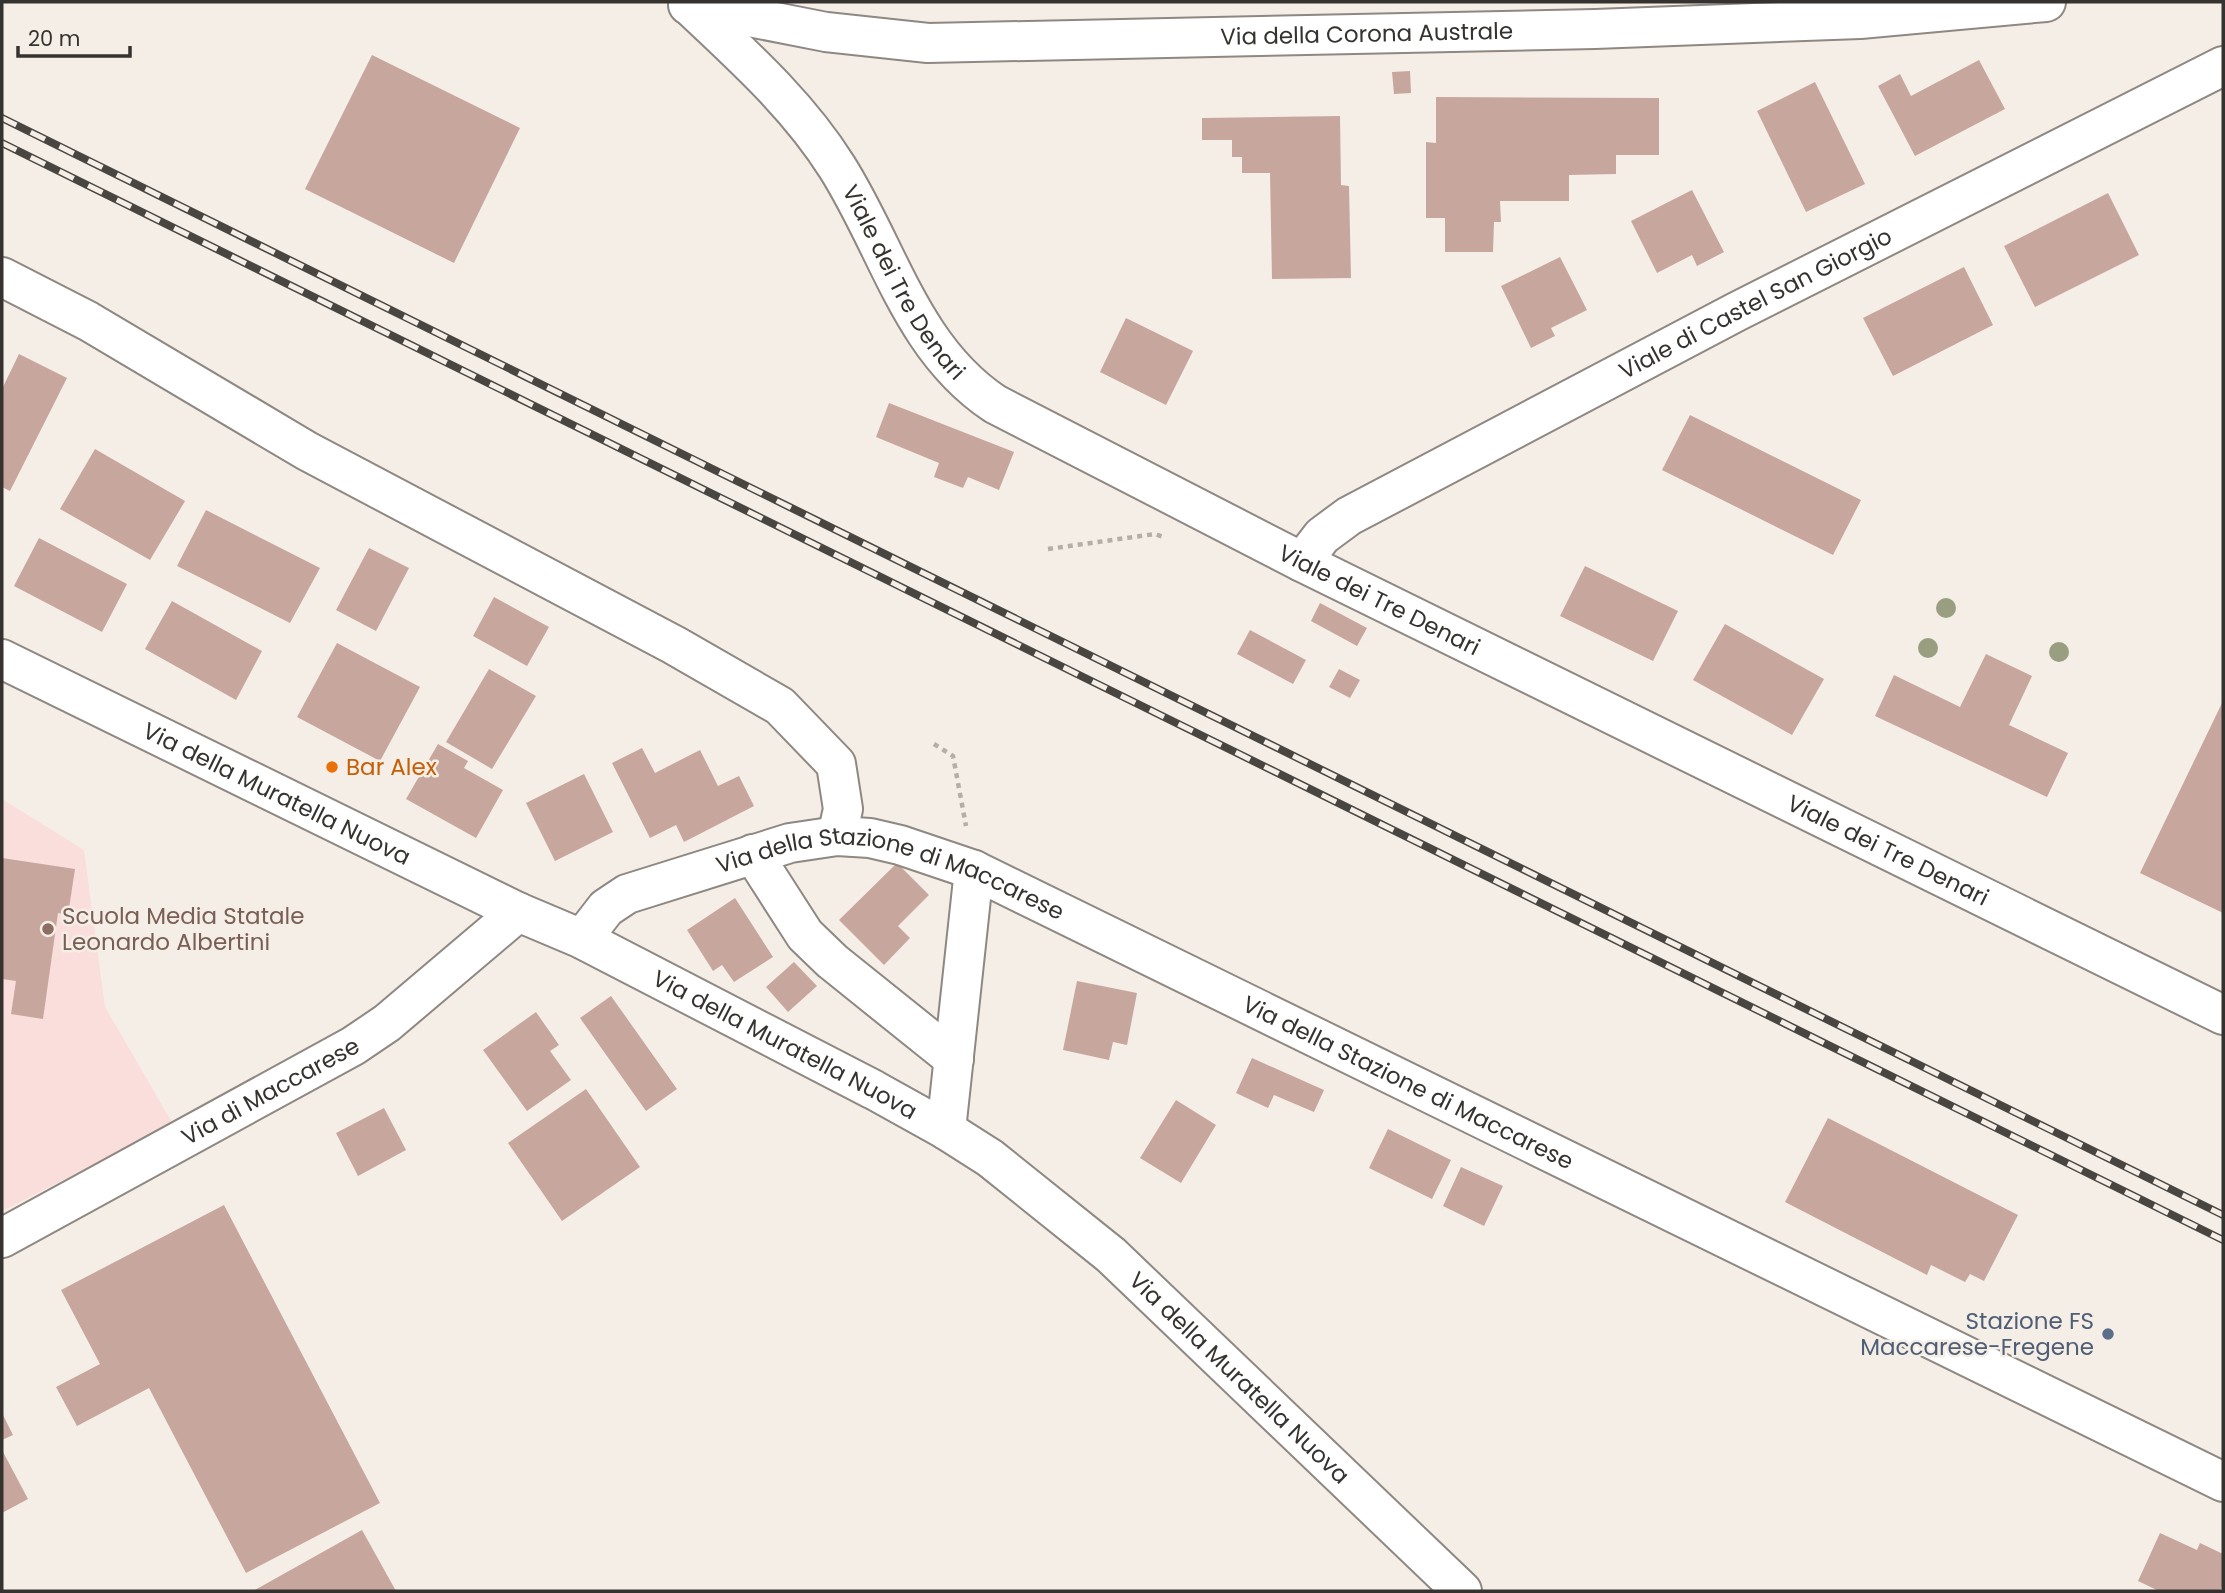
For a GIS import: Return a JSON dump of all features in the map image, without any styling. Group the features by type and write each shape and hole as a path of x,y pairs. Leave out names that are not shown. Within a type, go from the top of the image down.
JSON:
{"street":[{"name":"Via della Corona Australe","path":"685,4 848,35 928,43 1334,18 1860,19 2046,2"},
{"name":"Viale dei Tre Denari","path":"685,4 776,89 821,143 854,196 919,326 942,358 961,378 1021,419 1303,562 2223,1015"},
{"name":"Viale di Castel San Giorgio","path":"1303,562 1322,536 1349,516 1736,312 2223,66"},
{"path":"2,277 88,321 307,451 674,645 780,706 836,764 843,808 837,836"},
{"name":"Via della Muratella Nuova","path":"2,659 519,912 582,939 946,1130 1033,1191 1111,1255 1278,1411 1462,1591"},
{"name":"Via della Stazione di Maccarese","path":"582,939 606,908 627,894 753,854 805,839 837,836 870,838 900,845 974,870 2223,1482"},
{"path":"753,854 782,904 812,942 954,1059"},
{"path":"946,1130 974,870"},
{"name":"Via di Maccarese","path":"2,1238 353,1046 387,1023 519,912"}],"path":[{"path":"1048,548 1155,534"},
{"path":"934,744 953,756 974,870"}],"shaded area":[{"name":"Scuola Media Statale Leonardo Albertini","path":"2,799 84,850 105,1007 173,1124 2,1211"}],"building":[{"path":"372,55 520,128 454,263 305,189"},
{"path":"1979,60 2005,109 1915,156 1878,86 1900,74 1911,96"},
{"path":"1410,71 1411,93 1394,94 1392,72"},
{"path":"1815,82 1865,184 1806,212 1757,111"},
{"path":"1436,97 1659,98 1659,155 1616,155 1616,174 1569,175 1569,201 1500,201 1501,222 1494,222 1493,252 1445,252 1445,218 1426,218 1426,142 1436,143"},
{"path":"1340,116 1341,185 1349,186 1351,278 1272,279 1270,173 1242,173 1242,157 1232,157 1232,140 1202,140 1202,118"},
{"path":"1692,190 1724,252 1697,266 1692,255 1657,273 1631,221"},
{"path":"2108,193 2139,255 2035,307 2004,246"},
{"path":"1560,257 1587,310 1551,328 1555,336 1531,348 1501,286"},
{"path":"1964,267 1993,325 1893,376 1863,318"},
{"path":"1126,318 1193,351 1166,405 1100,372"},
{"path":"19,354 67,378 10,491 2,487 2,389"},
{"path":"889,403 1014,452 999,490 968,477 963,488 934,477 939,463 876,437"},
{"path":"1690,415 1861,500 1833,555 1662,470"},
{"path":"95,449 185,501 150,560 60,509"},
{"path":"206,510 320,568 290,623 177,566"},
{"path":"39,538 127,584 102,632 14,586"},
{"path":"369,548 409,568 376,631 336,610"},
{"path":"1585,566 1678,611 1653,661 1560,616"},
{"path":"494,597 549,627 527,666 473,636"},
{"path":"172,601 262,651 236,700 145,649"},
{"path":"1320,603 1367,628 1357,646 1311,621"},
{"path":"1725,624 1824,679 1792,735 1693,680"},
{"path":"1250,630 1306,660 1293,684 1237,654"},
{"path":"337,643 420,687 380,761 297,717"},
{"path":"1986,654 2032,676 2009,725 2068,753 2047,797 1875,716 1894,675 1960,707"},
{"path":"489,669 536,696 492,769 446,742"},
{"path":"1339,669 1360,680 1350,698 1329,687"},
{"path":"2223,701 2223,913 2140,873"},
{"path":"438,744 468,761 464,768 503,790 476,838 406,799"},
{"path":"642,748 655,773 700,750 718,786 739,776 754,806 684,842 676,825 650,838 612,763"},
{"path":"584,774 613,832 555,861 526,803"},
{"path":"2,858 75,869 68,915 58,913 43,1019 11,1014 16,981 2,979"},
{"path":"897,863 929,895 898,926 910,938 884,965 839,920"},
{"path":"735,898 773,957 734,982 722,965 713,971 687,930"},
{"path":"794,962 817,986 788,1012 766,987"},
{"path":"1077,981 1137,993 1127,1045 1113,1042 1109,1060 1063,1050"},
{"path":"611,996 677,1089 646,1111 580,1018"},
{"path":"536,1012 559,1045 550,1051 571,1080 527,1111 483,1050"},
{"path":"1252,1058 1324,1090 1314,1112 1274,1095 1268,1108 1236,1093"},
{"path":"586,1089 640,1167 562,1221 508,1143"},
{"path":"1176,1100 1216,1125 1181,1183 1140,1158"},
{"path":"384,1108 406,1150 358,1176 336,1133"},
{"path":"1828,1118 2018,1215 1984,1281 1970,1274 1965,1282 1931,1265 1927,1275 1785,1202"},
{"path":"1388,1129 1451,1160 1432,1199 1369,1168"},
{"path":"1461,1167 1503,1186 1484,1226 1443,1206"},
{"path":"224,1205 380,1503 246,1573 149,1388 77,1426 56,1387 100,1364 61,1290"},
{"path":"2,1413 13,1435 2,1440"},
{"path":"2,1450 28,1499 2,1513"},
{"path":"362,1530 396,1591 253,1591"},
{"path":"2160,1533 2197,1550 2200,1543 2223,1554 2223,1584 2220,1591 2159,1591 2138,1581"}],"railway":[{"path":"2,118 2223,1215"},
{"path":"2,143 2223,1240"}],"place":[{"name":"Bar Alex","path":"332,767"},
{"name":"Scuola Media Statale Leonardo Albertini","path":"48,929"},
{"name":"Stazione FS Maccarese-Fregene","path":"2108,1334"}]}
